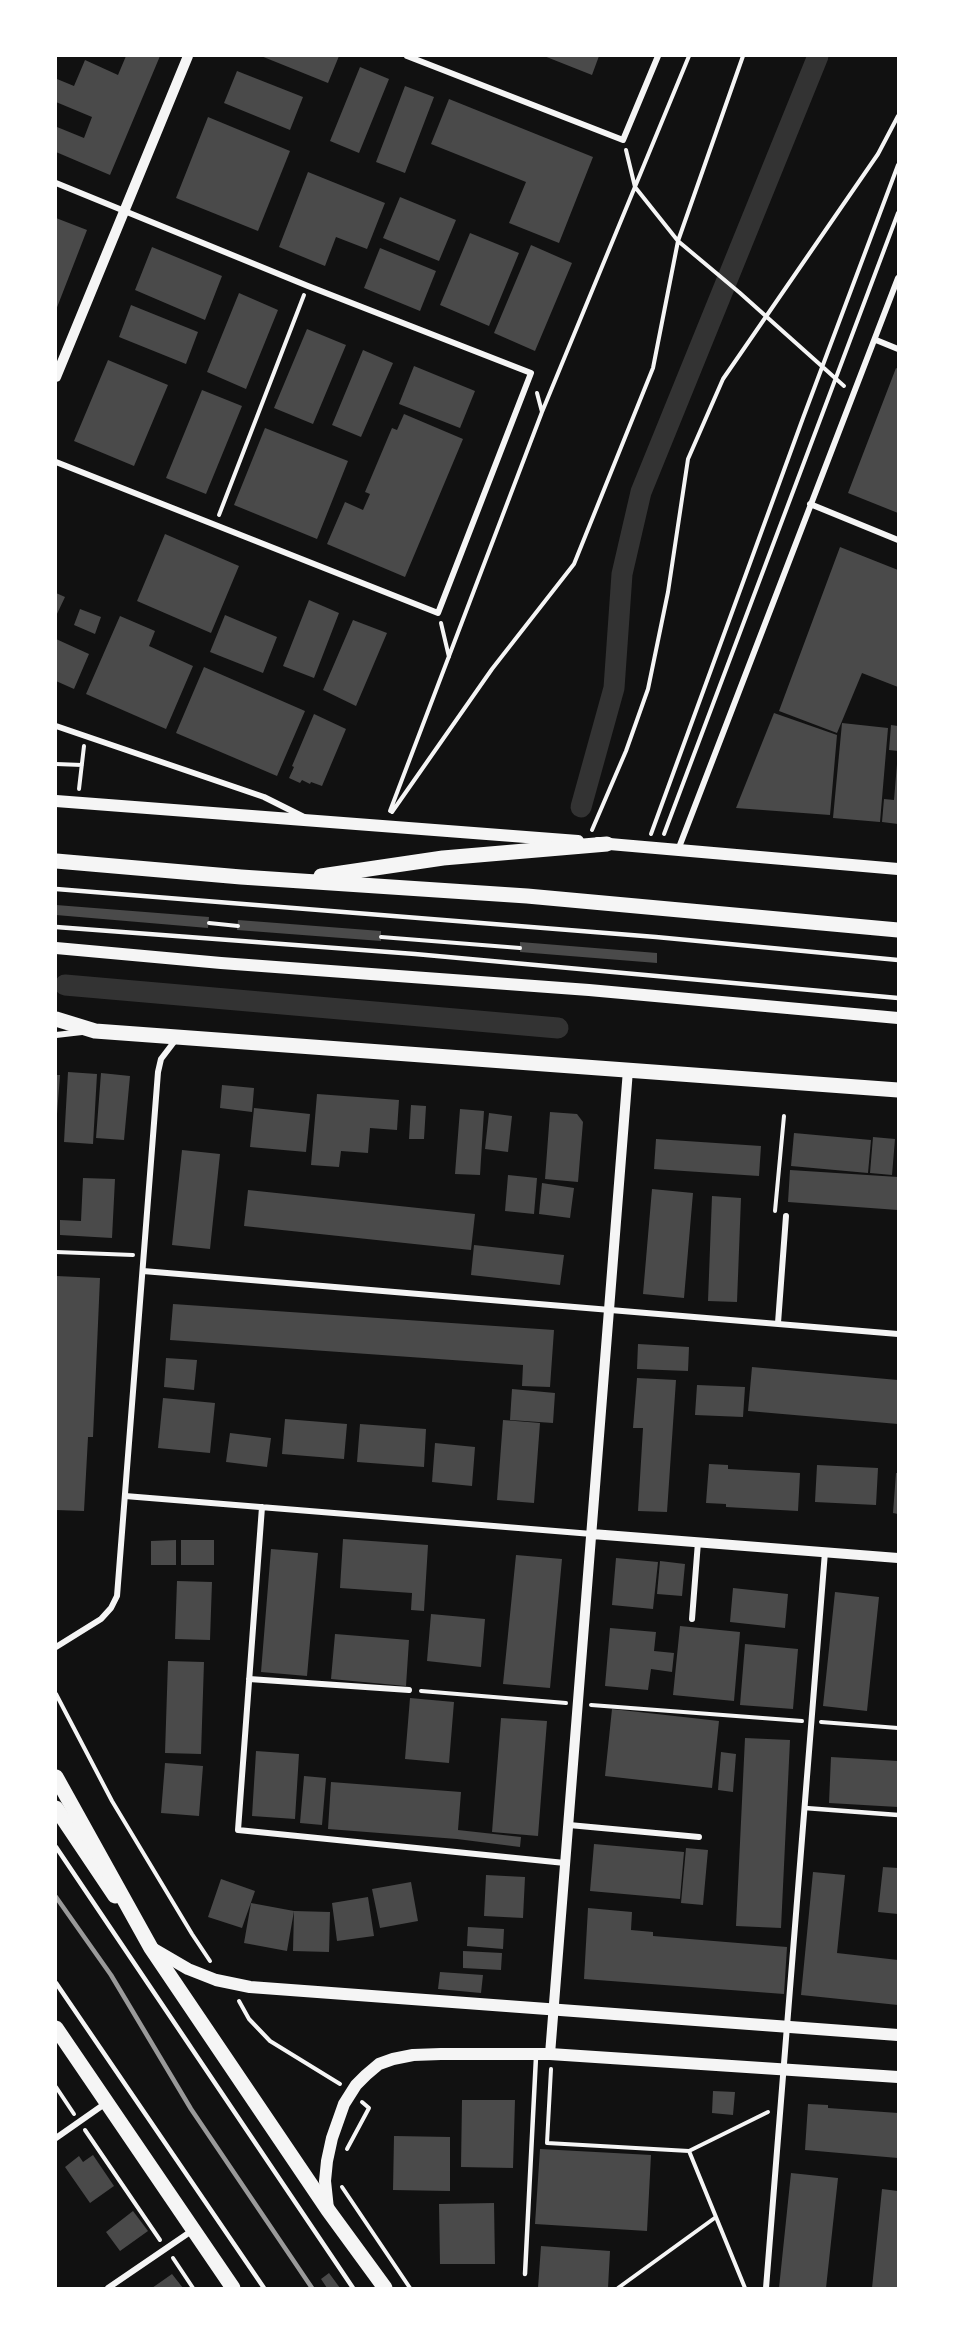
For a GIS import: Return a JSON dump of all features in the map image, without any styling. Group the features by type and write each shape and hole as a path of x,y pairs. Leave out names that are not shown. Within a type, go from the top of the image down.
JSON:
{"main road":[{"path":"56,801 587,842 898,869"},
{"path":"291,881 443,858 607,844"},
{"path":"56,861 291,881 527,896 898,930"},
{"path":"56,948 221,963 590,990 898,1018"},
{"path":"56,1019 95,1031"},
{"path":"56,1028 898,1090"},
{"path":"56,1777 151,1948 188,1969 216,1980 250,1987 898,2035"},
{"path":"56,1808 328,2210 385,2289"},
{"path":"56,2028 233,2289"},
{"path":"328,2210 327,2161 337,2121 344,2104 356,2085 379,2064 393,2059 413,2055 550,2054 898,2077"}],"street":[{"path":"56,377 188,56"},
{"path":"407,56 624,140 658,56"},
{"path":"56,183 308,286 531,373 438,613 56,462"},
{"path":"678,850 898,278"},
{"path":"876,340 898,349"},
{"path":"810,504 898,540"},
{"path":"56,726 264,797 310,820"},
{"path":"56,1035 95,1031"},
{"path":"56,1647 101,1619 111,1608 117,1596 158,1072 161,1059 178,1038"},
{"path":"550,2054 628,1070"},
{"path":"778,1323 786,1216"},
{"path":"143,1271 898,1334"},
{"path":"125,1496 898,1558"},
{"path":"262,1507 238,1830 566,1863"},
{"path":"692,1619 698,1542"},
{"path":"766,2289 825,1552"},
{"path":"249,1680 409,1690"},
{"path":"569,1825 699,1837"},
{"path":"56,2138 106,2103"},
{"path":"108,2289 193,2230"}],"lane":[{"path":"56,890 656,937 898,960"},
{"path":"56,927 438,956 898,998"},
{"path":"805,1808 898,1815"},
{"path":"56,1847 353,2289"},
{"path":"56,1983 264,2289"},
{"path":"525,2274 536,2054"}],"path":[{"path":"386,826 390,809 542,412 689,56"},
{"path":"386,826 393,809 492,669 574,564 653,368 678,241 743,56"},
{"path":"587,842 626,752 648,689 669,592 688,459 723,379 878,154 898,116"},
{"path":"624,140 635,187 678,241 854,394"},
{"path":"652,848 822,367 898,165"},
{"path":"652,848 836,380 898,213"},
{"path":"215,525 308,286"},
{"path":"438,613 449,657"},
{"path":"78,803 85,736"},
{"path":"56,764 82,765"},
{"path":"209,923 238,926"},
{"path":"381,937 520,948"},
{"path":"775,1215 784,1116"},
{"path":"56,1252 144,1255"},
{"path":"409,1690 898,1728"},
{"path":"56,1694 112,1801 192,1934 215,1967"},
{"path":"235,1994 249,2019 270,2041 340,2084"},
{"path":"552,2068 547,2143 689,2151 769,2112"},
{"path":"56,2087 193,2289"},
{"path":"345,2152 369,2108"},
{"path":"689,2151 745,2289"},
{"path":"340,2179 341,2186 410,2289"},
{"path":"618,2289 716,2217"}],"building":[{"path":"126,56 160,56 110,175 56,152 57,127 84,138 92,117 56,102 56,83 57,79 74,86 85,60 118,75"},
{"path":"261,56 339,56 328,83"},
{"path":"544,56 599,56 592,75"},
{"path":"360,67 389,79 359,153 330,141"},
{"path":"237,71 303,97 290,130 224,103"},
{"path":"405,86 434,97 405,173 376,162"},
{"path":"449,99 593,157 559,243 509,223 526,182 431,144"},
{"path":"208,117 290,151 258,231 176,198"},
{"path":"308,172 385,203 367,249 336,237 325,266 279,247"},
{"path":"400,197 456,220 439,261 383,238"},
{"path":"56,218 87,230 56,310"},
{"path":"470,233 519,253 489,326 440,305"},
{"path":"531,245 572,263 535,351 494,333"},
{"path":"152,247 222,276 205,320 135,290"},
{"path":"380,248 436,271 420,311 364,288"},
{"path":"239,293 278,310 246,389 207,372"},
{"path":"131,305 198,332 186,364 119,337"},
{"path":"307,329 346,345 313,424 274,408"},
{"path":"363,350 393,363 361,437 332,425"},
{"path":"108,360 168,385 134,466 74,441"},
{"path":"414,366 475,391 460,428 399,404"},
{"path":"896,368 898,369 898,513 848,493"},
{"path":"202,390 242,406 206,494 166,478"},
{"path":"404,414 463,439 405,577 327,544 345,502 363,510 370,494 365,492 392,428 397,430"},
{"path":"265,428 348,461 317,539 234,505"},
{"path":"165,534 239,566 211,633 137,601"},
{"path":"840,547 898,570 898,687 862,673 837,733 779,711"},
{"path":"56,593 65,597 56,616"},
{"path":"309,600 339,613 314,678 283,666"},
{"path":"80,609 101,617 95,634 74,625"},
{"path":"225,615 277,637 263,673 210,652"},
{"path":"120,616 155,631 149,646 193,666 166,729 86,694"},
{"path":"353,620 387,633 356,706 323,690"},
{"path":"56,639 89,654 74,689 56,681"},
{"path":"204,667 305,711 277,776 176,733"},
{"path":"774,713 837,735 830,815 736,808"},
{"path":"314,714 346,729 322,786 302,780 300,783 289,778"},
{"path":"842,723 888,728 880,822 833,818"},
{"path":"891,725 898,726 898,751 889,750"},
{"path":"897,764 898,824 882,822 884,799 894,800"},
{"path":"56,905 209,917 208,928 56,915"},
{"path":"238,920 381,931 381,941 237,930"},
{"path":"520,942 657,953 657,963 520,952"},
{"path":"68,1072 97,1074 93,1144 64,1142"},
{"path":"101,1073 130,1076 124,1140 96,1138"},
{"path":"56,1075 60,1075 57,1114 56,1114"},
{"path":"222,1085 254,1088 252,1112 220,1108"},
{"path":"317,1094 399,1100 397,1130 370,1128 368,1153 341,1151 339,1167 311,1165"},
{"path":"411,1105 426,1106 424,1139 409,1139"},
{"path":"254,1108 310,1114 306,1152 250,1147"},
{"path":"460,1109 484,1111 480,1175 455,1174"},
{"path":"550,1112 577,1114 583,1122 578,1182 545,1179"},
{"path":"489,1113 512,1116 508,1152 485,1149"},
{"path":"794,1133 871,1140 868,1173 791,1166"},
{"path":"873,1137 895,1139 892,1175 870,1173"},
{"path":"656,1139 761,1146 759,1176 654,1169"},
{"path":"182,1150 220,1154 210,1249 172,1245"},
{"path":"790,1170 898,1177 898,1210 788,1202"},
{"path":"508,1175 537,1178 534,1214 505,1211"},
{"path":"83,1178 115,1179 112,1238 60,1235 60,1220 81,1221"},
{"path":"542,1183 574,1188 570,1218 539,1214"},
{"path":"652,1189 693,1193 684,1298 643,1294"},
{"path":"248,1190 475,1214 471,1250 244,1226"},
{"path":"712,1196 741,1198 737,1302 708,1301"},
{"path":"474,1245 564,1255 560,1285 471,1275"},
{"path":"56,1276 100,1278 93,1437 88,1437 84,1511 56,1510"},
{"path":"173,1304 554,1330 550,1387 522,1386 523,1365 170,1340"},
{"path":"638,1344 689,1347 688,1371 637,1369"},
{"path":"166,1358 197,1360 194,1390 164,1387"},
{"path":"752,1367 898,1380 898,1424 748,1411"},
{"path":"637,1378 676,1380 667,1512 638,1511 643,1428 633,1428"},
{"path":"697,1385 745,1387 743,1417 695,1415"},
{"path":"512,1389 555,1393 553,1423 510,1420"},
{"path":"163,1398 215,1403 210,1453 158,1448"},
{"path":"285,1419 347,1424 344,1459 282,1454"},
{"path":"503,1420 540,1423 534,1503 497,1500"},
{"path":"360,1424 426,1429 424,1467 357,1462"},
{"path":"230,1433 271,1438 267,1467 226,1462"},
{"path":"435,1443 475,1447 472,1486 432,1482"},
{"path":"709,1464 728,1465 728,1469 800,1473 798,1511 726,1507 726,1504 706,1503"},
{"path":"817,1465 878,1468 876,1505 815,1502"},
{"path":"896,1473 898,1473 898,1514 893,1513"},
{"path":"343,1539 428,1545 424,1611 411,1610 412,1593 340,1588"},
{"path":"176,1540 176,1565 151,1565 151,1541"},
{"path":"181,1540 214,1540 214,1565 181,1565"},
{"path":"271,1549 318,1553 307,1676 261,1672"},
{"path":"516,1555 562,1559 550,1688 503,1684"},
{"path":"616,1558 658,1562 653,1609 612,1605"},
{"path":"660,1561 685,1564 682,1596 657,1594"},
{"path":"177,1581 212,1582 210,1640 175,1639"},
{"path":"733,1588 788,1594 785,1628 730,1622"},
{"path":"835,1592 879,1597 867,1711 823,1706"},
{"path":"431,1614 485,1619 481,1667 427,1661"},
{"path":"680,1626 740,1632 734,1701 673,1695"},
{"path":"610,1628 656,1632 654,1651 674,1653 672,1672 651,1669 648,1690 605,1686"},
{"path":"335,1634 409,1640 406,1686 331,1679"},
{"path":"745,1644 798,1649 793,1709 740,1705"},
{"path":"168,1661 204,1662 201,1754 165,1753"},
{"path":"410,1698 454,1702 449,1763 405,1759"},
{"path":"612,1709 719,1721 712,1788 605,1776"},
{"path":"501,1718 547,1721 538,1836 492,1832"},
{"path":"745,1738 790,1740 781,1928 736,1926"},
{"path":"256,1751 299,1754 295,1819 252,1816"},
{"path":"721,1752 736,1754 733,1792 718,1790"},
{"path":"831,1757 898,1761 898,1807 829,1803"},
{"path":"165,1763 203,1766 199,1816 161,1813"},
{"path":"304,1776 326,1778 322,1825 300,1823"},
{"path":"331,1782 461,1792 458,1830 521,1837 520,1847 457,1839 328,1829"},
{"path":"594,1844 684,1852 680,1899 590,1891"},
{"path":"686,1848 708,1850 703,1905 681,1903"},
{"path":"883,1867 898,1868 898,1914 878,1912"},
{"path":"813,1872 845,1875 837,1953 898,1960 898,2005 801,1995"},
{"path":"486,1875 525,1877 523,1918 484,1916"},
{"path":"221,1879 255,1891 242,1928 208,1917"},
{"path":"411,1882 418,1921 380,1928 372,1889"},
{"path":"368,1897 374,1936 337,1941 332,1903"},
{"path":"251,1903 294,1911 287,1951 244,1943"},
{"path":"588,1908 632,1912 631,1930 653,1932 653,1936 787,1947 784,1994 584,1979"},
{"path":"294,1911 330,1912 329,1952 293,1951"},
{"path":"468,1927 504,1929 503,1949 467,1946"},
{"path":"463,1951 502,1953 501,1970 463,1968"},
{"path":"440,1972 483,1975 481,1993 438,1989"},
{"path":"713,2091 735,2092 733,2115 712,2113"},
{"path":"462,2100 515,2100 513,2168 461,2167"},
{"path":"808,2104 828,2105 828,2108 898,2113 898,2158 805,2150"},
{"path":"394,2136 450,2137 450,2191 393,2190"},
{"path":"540,2149 651,2155 647,2231 535,2224"},
{"path":"93,2155 114,2186 90,2203 65,2167 79,2156 83,2162"},
{"path":"791,2173 838,2178 826,2288 779,2288"},
{"path":"882,2189 898,2191 898,2288 872,2288"},
{"path":"494,2203 495,2264 440,2264 439,2204"},
{"path":"133,2211 148,2231 120,2251 106,2232"},
{"path":"541,2246 610,2251 608,2288 538,2288"},
{"path":"329,2273 340,2288 327,2288 321,2279"},
{"path":"172,2274 183,2288 152,2288"}],"waterway":[{"path":"581,807 614,688 622,574 641,492 818,56"},
{"path":"65,985 558,1028"}],"railway":[{"path":"56,1897 111,1975 191,2109 312,2288"}]}
